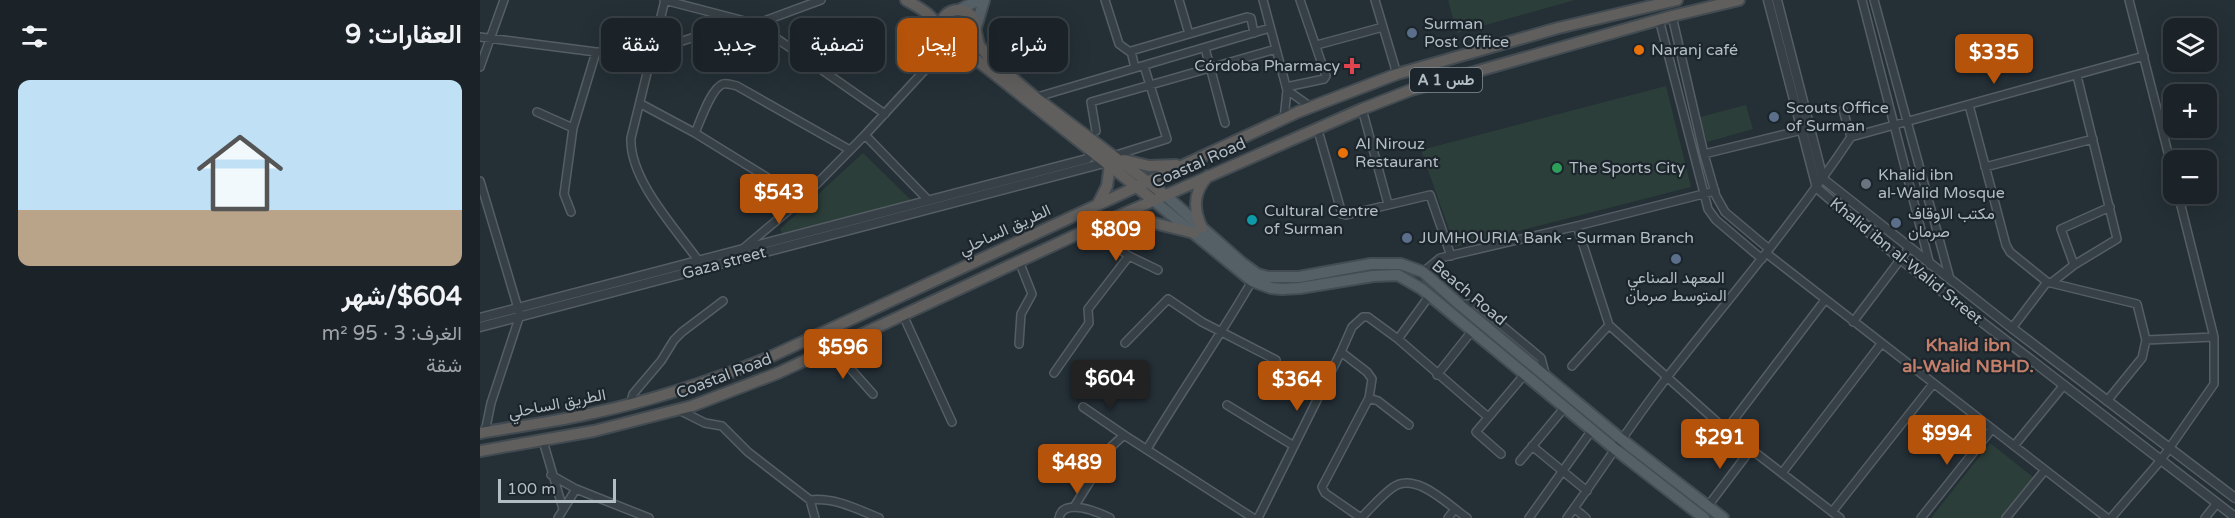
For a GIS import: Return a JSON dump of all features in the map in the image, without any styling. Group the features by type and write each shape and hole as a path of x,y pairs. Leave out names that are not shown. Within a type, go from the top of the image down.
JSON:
{"highway":[{"path":"906,0 931,18"},
{"path":"917,0 933,9 954,11 971,15 972,18"},
{"name":"الطريق الساحلي","path":"483,433 630,405 728,374 772,356 1183,164 1311,107 1397,74 1558,28 1677,0"},
{"name":"Coastal Road","path":"480,452 594,431 679,410 768,376 1210,174 1317,127 1411,90 1659,19 1739,0"},
{"path":"944,18 954,11"},
{"path":"977,34 979,45 986,55 1032,100 1093,151 1110,161 1149,166 1183,164"},
{"path":"977,60 1110,161 1143,184 1165,195"},
{"path":"1098,204 1107,186 1110,161"},
{"path":"1116,217 1198,230 1195,205 1197,193 1210,174"},
{"path":"1143,184 1153,200"},
{"path":"591,414 594,431"}],"main road":[{"path":"954,11 980,0"},
{"path":"977,25 984,0"},
{"name":"Beach Road","path":"1165,195 1252,281 1270,288 1300,288 1373,276 1398,275 1430,296 1592,429 1618,444 1723,518"},
{"name":"Beach Road","path":"1153,200 1242,263 1268,277 1299,277 1371,264 1401,264 1424,272 1704,518"}],"street":[{"path":"480,67 504,0"},
{"path":"660,18 664,0 733,18"},
{"path":"772,18 821,0"},
{"path":"1105,0 1119,44 1130,52 1136,68"},
{"path":"1179,0 1189,34"},
{"path":"1263,0 1287,89 1284,119"},
{"path":"1287,89 1325,79 1326,76 1300,0"},
{"path":"1375,0 1397,74"},
{"name":"Khalid ibn al-Walid Street","path":"1768,0 1823,179 1930,265 2235,498"},
{"name":"Khalid ibn al-Walid Street","path":"1777,0 1784,46 1817,188 1900,259 2235,517"},
{"path":"1862,0 1928,248 1930,265"},
{"path":"1874,0 1950,279"},
{"path":"2129,0 2168,150"},
{"path":"1672,16 1704,154 1715,190 1725,212 1766,254"},
{"path":"1130,52 1247,17 1251,18 1254,33"},
{"path":"1659,19 1703,194 1708,209 1716,220 1766,254 2045,470 2113,517 2161,460 2214,384 2214,337 2181,204"},
{"path":"1317,45 1383,27"},
{"path":"1032,100 1270,28"},
{"path":"480,37 601,52"},
{"path":"778,39 885,114"},
{"path":"1205,48 1225,123"},
{"path":"1096,131 1091,102 1276,49"},
{"path":"570,212 564,194 573,128 596,52"},
{"path":"1567,518 1666,378 1817,188 1851,137 2144,56"},
{"path":"1110,161 1167,140 1144,66"},
{"path":"649,72 630,149 635,167 646,188 698,260"},
{"path":"742,258 745,247 802,200 923,72"},
{"path":"2012,328 2049,282 2117,239 2077,76"},
{"path":"695,134 714,91 722,84 727,84 737,86 849,150"},
{"path":"1287,89 1311,107"},
{"path":"641,104 695,134 802,200"},
{"path":"1969,105 2007,248 2049,282 2136,303 2146,339 2142,361 2107,401"},
{"path":"1362,109 1388,204"},
{"path":"1843,110 1851,137"},
{"path":"537,112 573,128"},
{"path":"1317,127 1342,214 1431,196 1451,256"},
{"path":"1704,154 1802,130"},
{"path":"865,135 928,200"},
{"path":"1984,167 2093,139"},
{"name":"Gaza street","path":"480,327 519,311 698,260 1087,159 1093,151"},
{"name":"Gaza street","path":"480,318 519,311 742,258 1110,161"},
{"path":"480,181 519,311 483,433"},
{"path":"1424,272 1436,259 1577,226 1715,190"},
{"path":"2074,265 2061,229 2110,207"},
{"path":"1577,226 1609,325 1726,430 1840,518"},
{"path":"1091,228 1129,256 1158,270"},
{"path":"1928,248 1940,245"},
{"path":"1854,322 1909,248"},
{"path":"1053,373 1089,323 1088,309 1129,256"},
{"path":"1019,261 1032,294 1021,314 1019,344"},
{"path":"1147,449 1177,398 1222,333 1252,281"},
{"path":"1398,339 1430,296"},
{"path":"1125,343 1168,299 1202,322 1276,360"},
{"path":"1726,430 1825,300"},
{"path":"630,405 633,394 661,361 681,332 723,301"},
{"path":"903,315 952,422"},
{"path":"1258,518 1352,327 1363,317 1368,317 1398,339 1488,417"},
{"path":"1572,366 1609,325"},
{"path":"1437,375 1473,331"},
{"path":"2146,339 2214,337"},
{"path":"1782,473 1881,344"},
{"path":"831,348 873,394"},
{"path":"1341,352 1371,377 1369,398 1322,488 1325,493 1361,518 1392,488 1403,483 1416,483 1467,518"},
{"path":"1501,454 1476,432 1525,374"},
{"path":"1832,512 1933,384"},
{"path":"2014,446 2064,385"},
{"path":"1369,398 1378,401 1409,425"},
{"path":"1227,405 1294,446"},
{"path":"1083,407 1253,518"},
{"path":"1520,461 1565,407"},
{"path":"679,410 705,423 722,426 748,452 810,500 815,518"},
{"path":"1529,518 1592,429"},
{"path":"1921,518 1992,429"},
{"path":"1074,507 1112,446 1124,435"},
{"path":"543,441 551,475 563,509"},
{"path":"1532,446 1587,491"},
{"path":"1708,506 1751,449"},
{"path":"2006,518 2045,470"},
{"path":"551,475 635,516 649,518"},
{"path":"558,518 576,489"},
{"path":"810,500 845,504 879,518"},
{"path":"2205,518 2217,503"},
{"path":"1059,518 1060,512 1065,508 1074,507 1110,518"},
{"path":"1574,508 1586,518"},
{"path":"1448,518 1455,509"}],"green space":[{"path":"1448,0 1575,0 1457,33"},
{"name":"The Sports City","path":"1666,86 1691,187 1455,247 1421,150"},
{"path":"1746,105 1753,129 1707,142 1700,117"},
{"path":"863,153 913,202 783,235 780,229"},
{"path":"1990,443 2033,477 2001,518 1931,518"}],"place":[{"name":"Surman Post Office","path":"1412,33"},
{"name":"Naranj café","path":"1639,50"},
{"name":"Córdoba Pharmacy","path":"1352,66"},
{"name":"Scouts Office of Surman","path":"1774,117"},
{"name":"Al Nirouz Restaurant","path":"1343,153"},
{"name":"The Sports City","path":"1557,168"},
{"name":"Khalid ibn al-Walid Mosque","path":"1866,184"},
{"name":"Cultural Centre of Surman","path":"1252,220"},
{"name":"مكتب الاوقاف صرمان","path":"1896,223"},
{"name":"JUMHOURIA Bank - Surman Branch","path":"1407,238"},
{"name":"المعهد الصناعي المتوسط صرمان","path":"1676,259"}],"district":[{"name":"Khalid ibn al-Walid NBHD.","path":"1968,355"}]}
